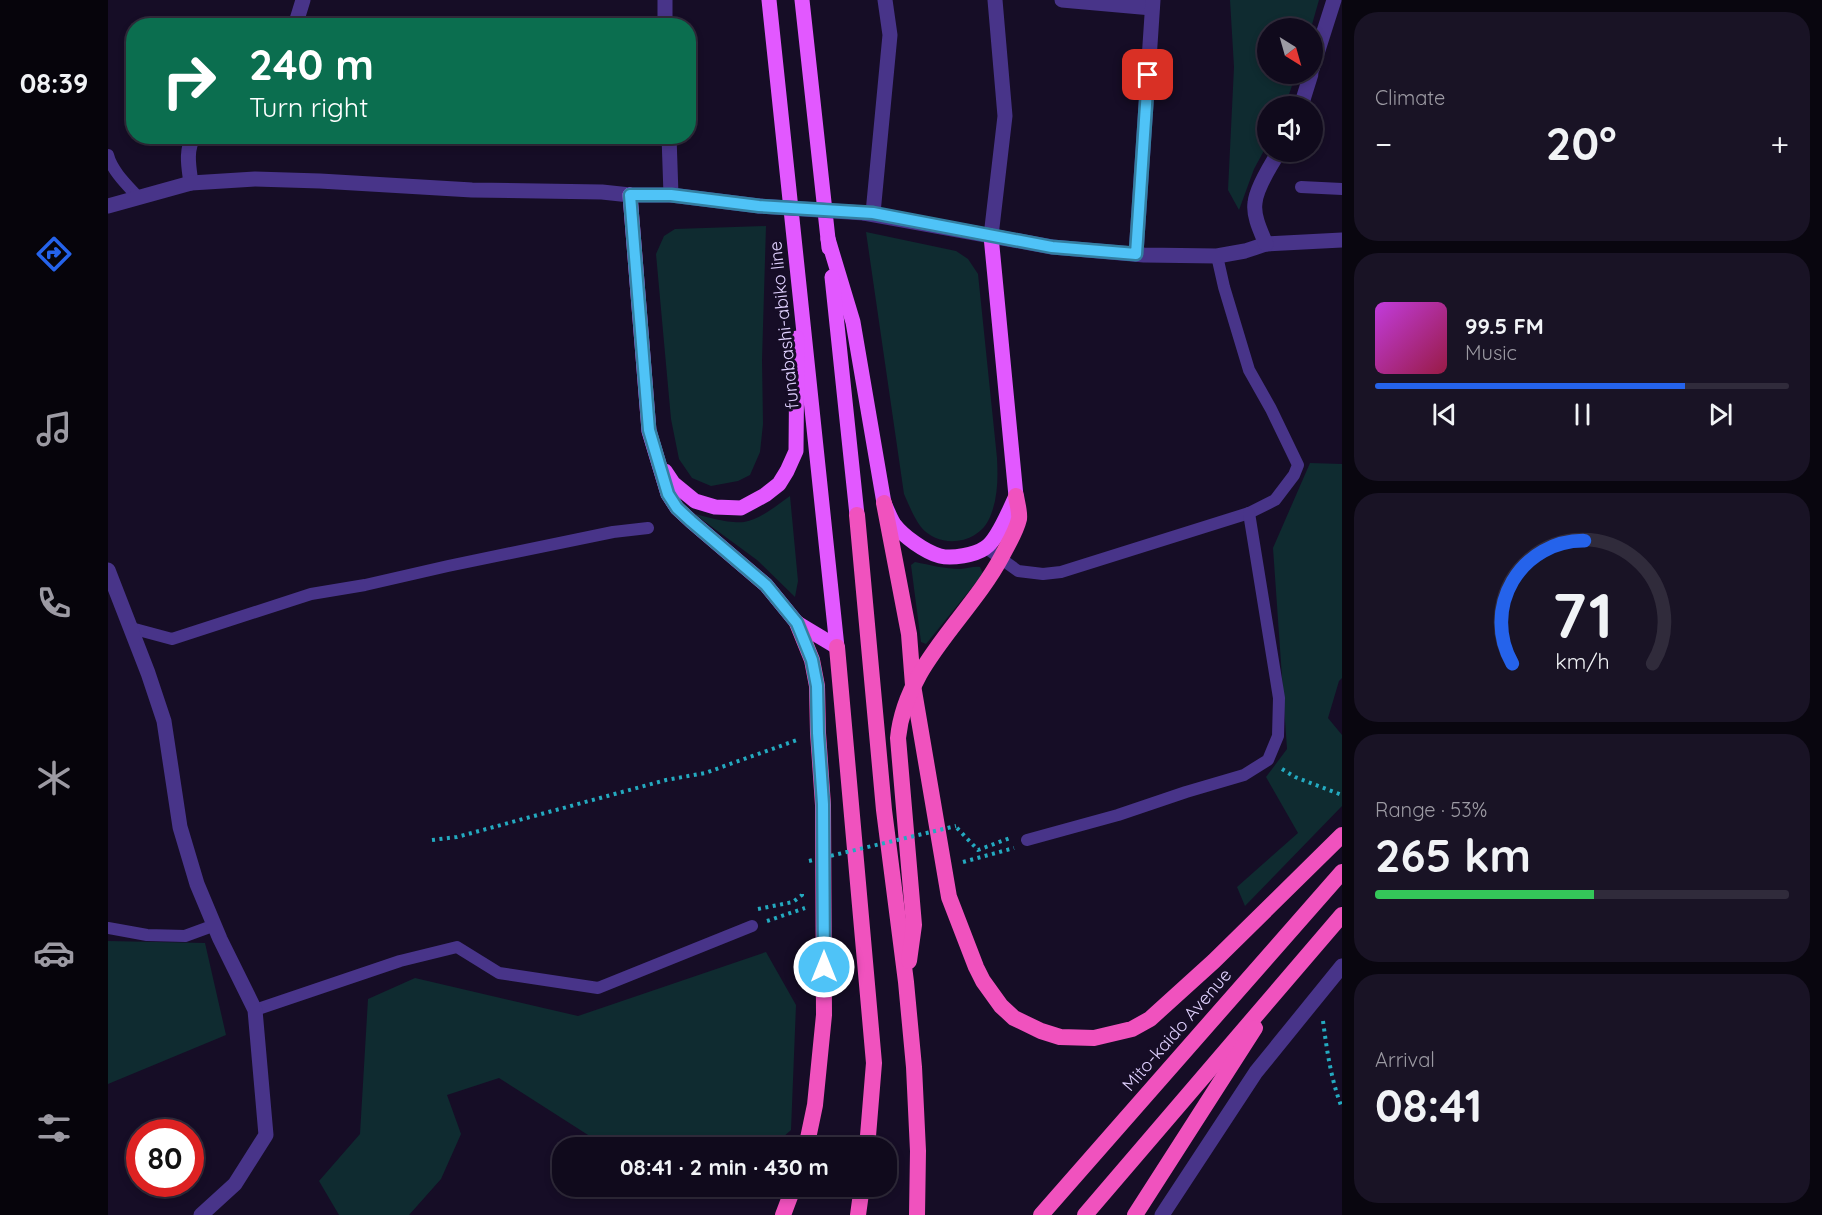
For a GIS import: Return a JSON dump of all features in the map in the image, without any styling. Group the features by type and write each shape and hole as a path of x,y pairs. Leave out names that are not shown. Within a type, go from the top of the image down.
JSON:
{"highway":[{"path":"906,982 914,925 898,738 900,718 913,685 946,635 996,568 1014,535 1019,516 1016,496"},
{"path":"884,503 909,634 913,685 949,897 976,967 992,995 1014,1018 1060,1037 1094,1038 1132,1029 1150,1019 1214,961 1342,835"},
{"path":"857,515 884,810 906,982 914,1067 918,1151 917,1215"},
{"path":"797,623 812,660 817,686 823,804 824,1015 815,1106 808,1137"},
{"path":"817,686 824,663 837,647"},
{"path":"837,647 874,1063 868,1137"},
{"name":"Mito-kaido Avenue","path":"1041,1215 1342,872"},
{"path":"1085,1215 1342,915"},
{"path":"1135,1215 1288,977"},
{"path":"783,1215 790,1197"},
{"path":"858,1215 860,1197"}],"main road":[{"name":"funabashi-abiko line","path":"769,0 837,647"},
{"path":"802,0 857,515"},
{"path":"630,195 649,430 668,494 677,508 766,585 797,623 837,647"},
{"path":"828,239 853,322 884,503 894,524 922,548 940,556 970,554 986,548 997,534 1016,496 991,236"},
{"path":"655,456 673,483 695,501 715,507 741,508 765,495 779,484 796,451 798,264"}],"street":[{"path":"297,18 303,0"},
{"path":"664,0 665,18"},
{"path":"869,213 890,35 885,0"},
{"path":"991,236 1005,116 995,0"},
{"path":"1062,0 1152,4 1136,254"},
{"path":"1323,34 1334,0"},
{"path":"190,144 188,164 191,183"},
{"path":"669,144 671,195"},
{"path":"1266,244 1258,223 1255,203 1265,175 1273,162"},
{"path":"108,206 191,183 255,179 472,190 671,195 759,206 869,213 1052,247 1136,254 1217,256 1245,251 1266,244 1342,240"},
{"path":"108,570 164,721 180,827 197,884 255,1010 266,1135 235,1184 201,1215"},
{"path":"1162,1215 1256,1072 1342,966"}],"lane":[{"path":"108,155 124,182 138,197"},
{"path":"1300,187 1342,189"},
{"path":"986,548 1018,571 1042,574 1061,572 1250,513 1275,500 1294,475 1298,465 1249,370 1217,256"},
{"path":"1027,840 1118,815 1244,775 1268,760 1278,736 1279,698 1250,513"},
{"path":"131,628 172,639 311,594 365,585 613,532 648,528"},
{"path":"108,928 147,935 185,936 215,925"},
{"path":"255,1010 400,960 457,947 499,973 598,988 752,926"}],"path":[{"path":"432,840 457,837 666,780 705,773 818,733"},
{"path":"1268,760 1295,777 1342,795"},
{"path":"809,861 956,826 978,850 1012,838"},
{"path":"962,862 1015,848 1027,840"},
{"path":"760,909 793,902 802,895 804,884"},
{"path":"752,926 806,908"},
{"path":"1311,1005 1322,1015 1334,1089 1342,1108"}],"green space":[{"path":"1230,0 1319,0 1314,18 1257,18 1257,84 1293,84 1288,96 1257,96 1258,162 1239,210 1228,190 1234,67"},
{"path":"766,226 762,360 763,424 760,452 750,475 738,481 711,486 692,478 679,459 671,419 656,254 664,236 675,229"},
{"path":"866,232 956,251 968,259 978,274 997,458 997,480 995,503 990,517 985,526 968,538 948,541 929,534 918,523 904,494"},
{"path":"1310,463 1342,464 1342,678 1339,681 1328,718 1342,735 1342,806 1245,906 1237,887 1298,833 1266,777 1287,749 1273,548"},
{"path":"790,496 798,581 795,597 757,560 693,513 726,521 744,522 763,515"},
{"path":"915,562 954,569 980,567 983,574 926,644 921,642 911,565"},
{"path":"108,941 205,943 226,1035 108,1084"},
{"path":"766,952 796,1005 791,1130 783,1137 591,1137 499,1078 447,1095 461,1134 441,1179 409,1215 339,1215 319,1181 360,1134 368,999 415,978 578,1016"}],"route":[{"path":"824,967 823,804 817,686 812,660 797,623 766,585 691,521 677,508 668,494 649,430 630,195 671,195 759,206 873,213 1052,247 1136,254 1148,75"}]}
